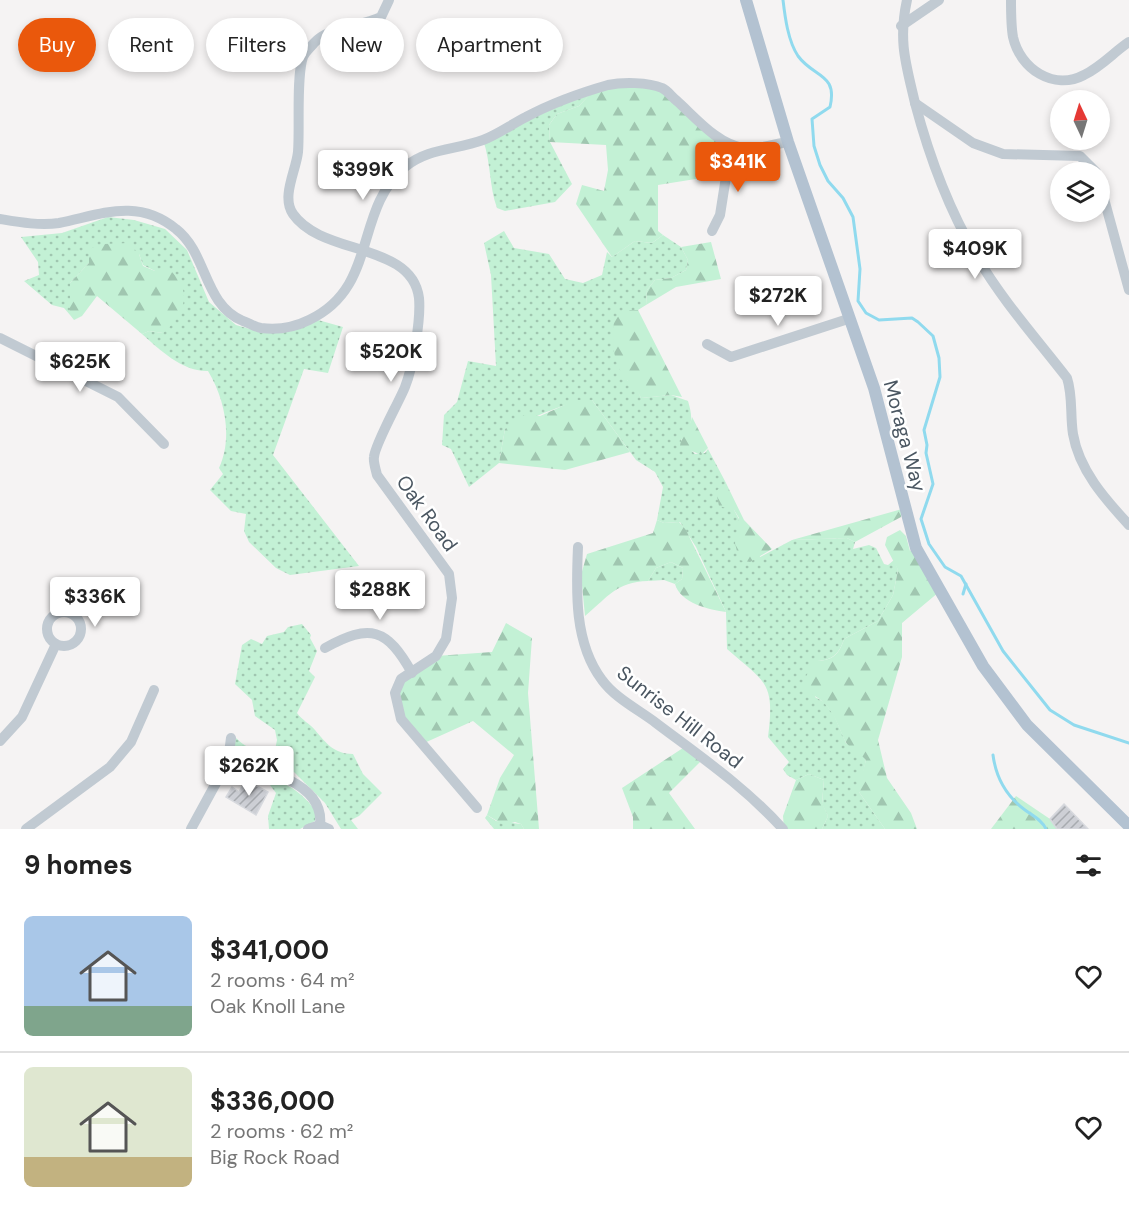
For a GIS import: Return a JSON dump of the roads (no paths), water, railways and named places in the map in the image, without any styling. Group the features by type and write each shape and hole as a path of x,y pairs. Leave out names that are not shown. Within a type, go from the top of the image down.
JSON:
{"main road":[{"name":"Moraga Way","path":"746,0 788,142 874,388 908,522 926,569 983,666 1027,725 1129,826"}],"street":[{"name":"Oak Road","path":"389,0 381,18 368,24 327,34 316,40 303,57 298,153 289,195 290,206 293,214 317,235 389,259 409,273 416,286 419,299 406,384 374,457 377,475 449,574 452,598 446,639 436,656 401,679 395,693 401,719 477,808"},
{"path":"907,0 901,26 908,77 922,133 953,211 976,256 1003,297 1068,378 1071,390 1073,434 1082,459 1090,477 1129,525"},
{"path":"901,26 939,0"},
{"path":"1011,0 1013,38 1024,61 1038,74 1052,80 1069,81 1083,76 1129,42"},
{"path":"0,219 21,223 56,224 97,212 127,210 151,215 176,229 199,257 210,290 229,315 260,328 295,327 326,312 347,290 363,251 380,198 402,170 418,157 483,140 555,102 610,84 636,84 662,88 719,138 731,145 745,149 788,142"},
{"path":"915,103 972,143 1003,154 1080,156 1086,162"},
{"path":"712,231 720,215 731,145"},
{"path":"1110,221 1129,290"},
{"path":"707,344 731,357 848,319"},
{"path":"0,338 118,397 164,444"},
{"name":"Sunrise Hill Road","path":"578,547 576,587 579,616 584,642 602,681 754,797 783,829"},
{"path":"325,648 359,633 382,635 397,647 412,673"},
{"path":"0,741 22,717 56,644"},
{"path":"26,829 110,767 131,742 154,690"},
{"path":"191,829 228,761 231,738"},
{"path":"228,761 291,779 316,804 324,827 308,829"}],"waterway":[{"path":"783,0 788,29 798,56 823,77 831,88 830,107 812,119 814,146 828,181 843,198 853,217 860,269 858,301 866,313 879,320 912,318 918,322 933,336 939,358 940,377 924,430 926,453 933,484 921,519 929,544 945,567 961,576 1003,651 1050,710 1074,725 1129,743"},
{"path":"963,594 966,584"},
{"path":"993,755 999,779 1007,793 1018,805 1040,821 1046,829"}]}
